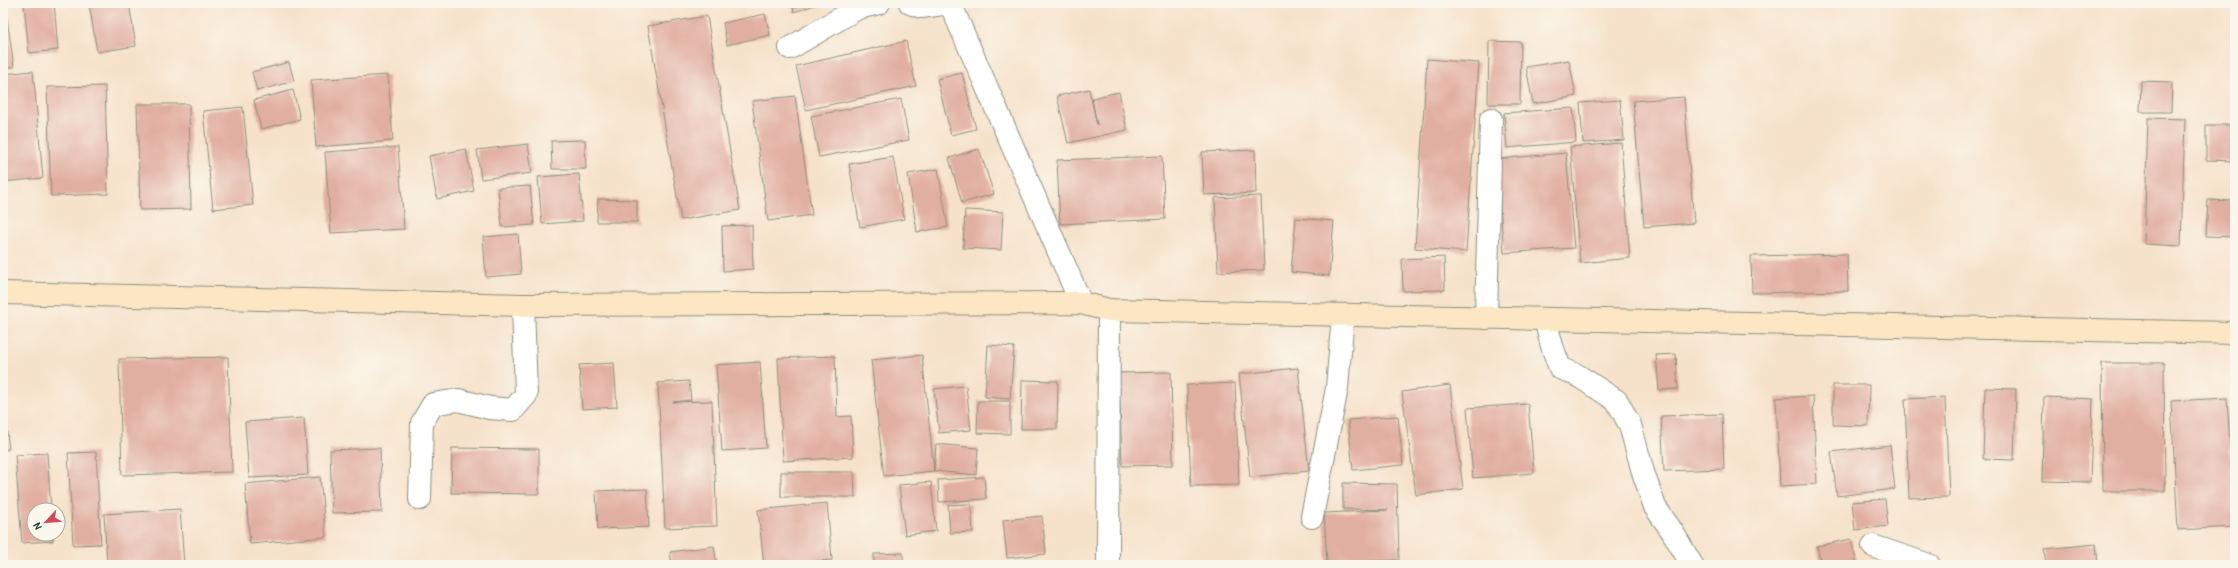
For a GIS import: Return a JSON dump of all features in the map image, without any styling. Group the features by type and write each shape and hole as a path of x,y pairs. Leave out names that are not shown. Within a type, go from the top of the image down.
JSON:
{"main road":[{"path":"3,293 523,305 1081,303 1109,310 2235,333"}],"street":[{"path":"790,48 858,8 879,3"},
{"path":"910,3 921,7 950,3 1081,303"},
{"path":"1486,318 1491,119"},
{"path":"420,499 422,423 433,404 458,400 490,408 513,410 526,396 523,305"},
{"path":"1108,565 1109,310"},
{"path":"1312,517 1337,388 1343,315"},
{"path":"1545,319 1552,346 1560,368 1577,375 1617,401 1630,424 1643,472 1655,507 1672,531 1692,565"},
{"path":"1873,546 1929,565"}],"building":[{"path":"54,3 58,50 29,53 24,4"},
{"path":"89,3 129,3 136,46 97,52"},
{"path":"792,3 821,3 794,12"},
{"path":"5,5 14,67 3,68 3,6"},
{"path":"765,14 770,35 727,45 723,23"},
{"path":"707,16 740,210 681,220 648,26"},
{"path":"906,41 916,86 806,110 796,66"},
{"path":"1489,41 1521,42 1520,104 1488,104"},
{"path":"1427,59 1479,63 1466,252 1415,248"},
{"path":"1569,60 1576,96 1533,104 1526,67"},
{"path":"289,62 294,81 257,91 252,72"},
{"path":"33,71 43,178 3,182 3,74"},
{"path":"962,73 976,129 951,135 937,79"},
{"path":"388,75 393,141 316,147 311,80"},
{"path":"2141,81 2172,82 2171,112 2140,112"},
{"path":"105,86 108,194 51,196 47,87"},
{"path":"1089,89 1097,125 1092,98 1119,92 1127,130 1068,143 1057,96"},
{"path":"293,90 300,119 261,129 254,100"},
{"path":"795,96 812,215 768,221 752,101"},
{"path":"1684,97 1694,223 1644,227 1633,101"},
{"path":"901,99 909,140 819,157 811,116"},
{"path":"1620,100 1624,140 1583,143 1580,103"},
{"path":"137,104 189,104 191,209 140,210"},
{"path":"243,107 253,205 213,209 203,111"},
{"path":"1573,108 1576,142 1507,148 1504,113"},
{"path":"2148,118 2185,119 2181,246 2144,244"},
{"path":"2206,125 2235,125 2235,161 2206,160"},
{"path":"585,140 586,169 552,169 551,141"},
{"path":"1621,143 1630,258 1580,263 1570,147"},
{"path":"528,144 532,173 481,179 477,150"},
{"path":"398,147 404,229 331,233 325,152"},
{"path":"466,149 474,191 437,199 429,156"},
{"path":"979,149 994,194 962,203 949,158"},
{"path":"1255,150 1256,193 1204,195 1202,152"},
{"path":"1566,153 1574,248 1504,253 1496,159"},
{"path":"1162,156 1165,219 1060,224 1057,160"},
{"path":"893,157 904,219 860,227 849,164"},
{"path":"938,169 948,227 917,232 908,174"},
{"path":"579,174 583,221 542,224 538,177"},
{"path":"530,186 534,225 502,227 498,188"},
{"path":"1261,196 1264,270 1218,272 1215,198"},
{"path":"598,199 637,200 637,222 597,222"},
{"path":"2208,200 2235,201 2235,237 2206,236"},
{"path":"965,210 1003,212 1001,250 963,248"},
{"path":"1296,218 1334,221 1329,276 1291,272"},
{"path":"752,225 753,269 723,271 722,226"},
{"path":"518,234 521,274 486,277 483,237"},
{"path":"1847,254 1848,291 1752,293 1751,256"},
{"path":"1444,257 1445,290 1403,291 1402,259"},
{"path":"988,345 1014,347 1010,399 985,397"},
{"path":"1676,354 1678,389 1659,390 1656,355"},
{"path":"922,355 934,471 884,476 871,360"},
{"path":"835,356 837,417 851,416 853,457 783,461 778,358"},
{"path":"228,357 232,472 122,475 119,359"},
{"path":"760,362 766,448 722,451 716,365"},
{"path":"614,363 617,407 582,409 579,365"},
{"path":"2102,363 2164,363 2165,491 2103,491"},
{"path":"1298,368 1309,471 1250,477 1239,374"},
{"path":"1171,372 1173,465 1122,466 1119,373"},
{"path":"1022,380 1058,381 1057,429 1021,429"},
{"path":"689,381 691,400 673,402 712,401 717,526 665,528 658,383"},
{"path":"1235,383 1239,485 1191,486 1187,385"},
{"path":"1450,385 1463,489 1416,495 1402,392"},
{"path":"1833,385 1869,385 1868,426 1833,425"},
{"path":"966,386 971,430 939,433 934,389"},
{"path":"1985,388 2016,389 2014,460 1983,459"},
{"path":"1813,396 1817,484 1780,486 1776,398"},
{"path":"1945,397 1949,497 1909,498 1905,399"},
{"path":"2044,397 2093,399 2090,482 2042,481"},
{"path":"2227,398 2235,527 2178,530 2171,401"},
{"path":"3,401 9,449 3,450"},
{"path":"978,401 1010,401 1010,434 977,433"},
{"path":"1528,404 1534,473 1473,478 1467,408"},
{"path":"1722,414 1724,469 1664,471 1661,416"},
{"path":"1398,416 1403,465 1353,470 1348,420"},
{"path":"304,418 308,475 249,478 245,422"},
{"path":"936,444 978,448 976,475 934,471"},
{"path":"1890,445 1895,489 1837,496 1831,452"},
{"path":"380,448 382,512 332,513 330,450"},
{"path":"452,448 539,449 539,494 451,493"},
{"path":"96,452 101,544 73,545 68,453"},
{"path":"47,453 50,502 26,502 26,542 38,542 22,543 15,455"},
{"path":"781,472 854,472 855,497 781,497"},
{"path":"320,477 326,537 250,544 245,484"},
{"path":"984,477 986,499 939,502 938,480"},
{"path":"931,482 936,531 905,535 899,485"},
{"path":"1343,483 1397,484 1399,560 1327,563 1324,513 1388,510 1343,509"},
{"path":"647,489 649,527 598,529 596,491"},
{"path":"1885,499 1888,526 1855,530 1852,502"},
{"path":"827,503 832,560 805,562 805,565 764,565 758,510"},
{"path":"971,504 973,532 950,533 948,505"},
{"path":"180,509 184,565 107,565 104,514"},
{"path":"1042,516 1046,554 1007,558 1003,520"},
{"path":"1851,539 1857,565 1821,565 1817,546"},
{"path":"2096,544 2098,565 2046,565 2044,549"},
{"path":"714,546 717,565 672,565 670,552"},
{"path":"903,553 903,565 874,565 874,554"}]}
